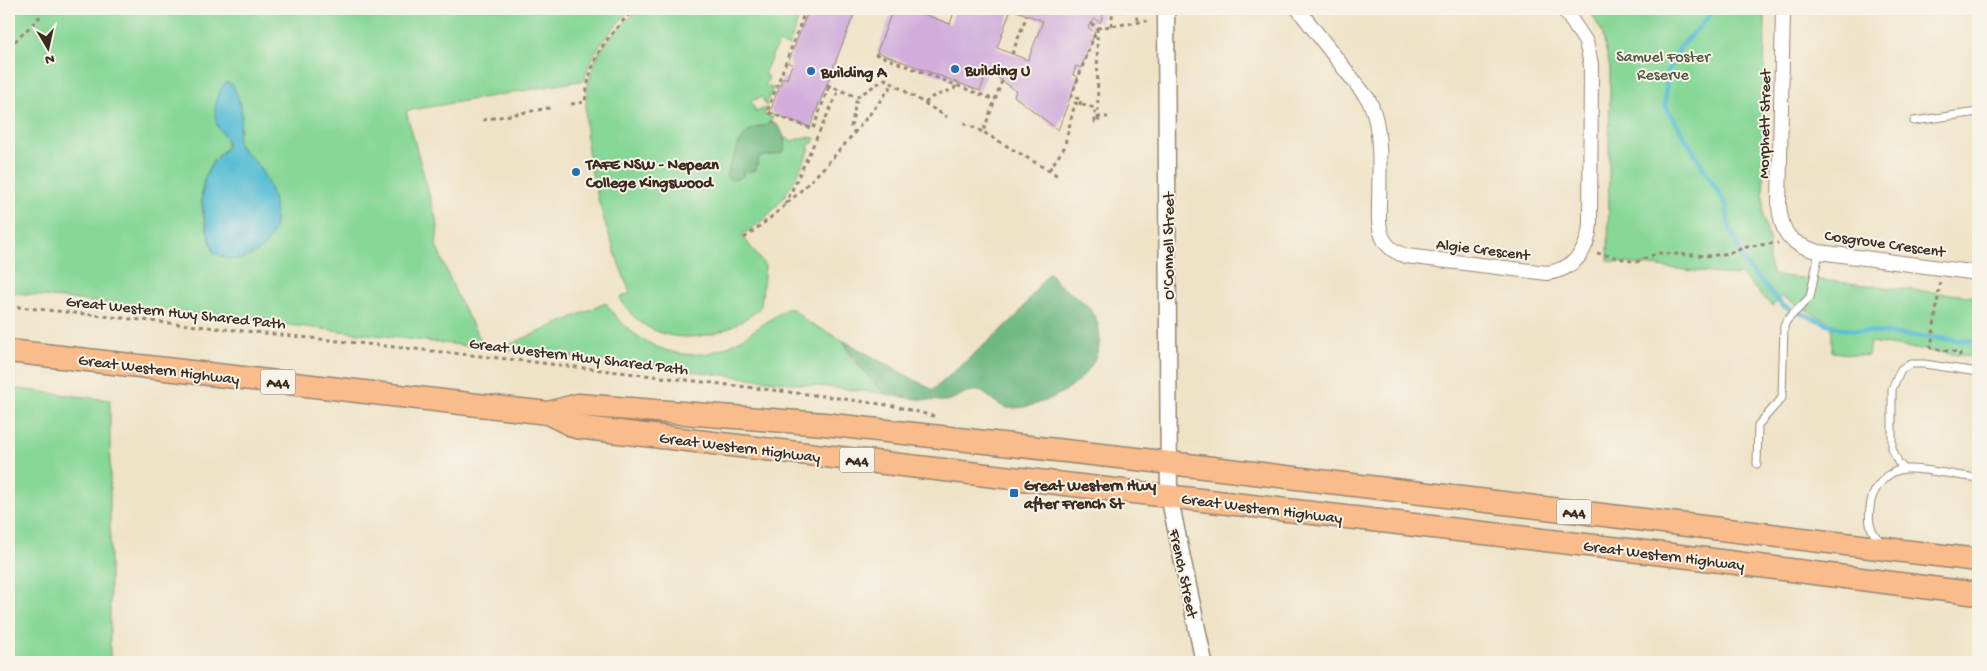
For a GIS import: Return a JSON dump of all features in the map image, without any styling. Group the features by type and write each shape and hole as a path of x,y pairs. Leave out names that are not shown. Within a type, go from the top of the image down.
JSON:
{"highway":[{"name":"Great Western Highway","path":"9,350 548,413 576,427 1892,549 1978,560"},
{"name":"Great Western Highway","path":"548,413 578,405 824,424 1169,481 1699,558 1978,594"}],"street":[{"name":"O'Connell Street","path":"1166,9 1169,481"},
{"name":"Algie Crescent","path":"1298,9 1368,99 1374,111 1378,132 1380,233 1388,248 1406,256 1547,273 1572,265 1585,248"},
{"path":"1564,9 1583,37 1591,64 1590,224 1585,248"},
{"name":"Morphett Street","path":"1783,9 1780,206 1783,228 1790,238"},
{"name":"Cosgrove Crescent","path":"1790,238 1802,247 1819,252 1978,273"},
{"name":"French Street","path":"1169,481 1204,662"}],"lane":[{"path":"1914,120 1978,112"},
{"path":"1757,464 1758,425 1782,398 1784,329 1787,320 1810,297 1819,252"},
{"path":"1904,469 1892,448 1892,389 1901,370 1911,364 1924,364 1978,372"},
{"path":"1892,549 1872,532 1869,521 1873,491 1883,480 1904,469 1978,478"}],"path":[{"path":"9,47 39,18 40,9"},
{"path":"571,104 585,102 589,72 594,58 609,36 634,9"},
{"path":"806,9 767,112 813,129 828,86 857,97"},
{"path":"1110,26 1113,9"},
{"path":"1134,9 1138,22"},
{"path":"1012,54 1027,15"},
{"path":"1091,23 1097,28 1147,21"},
{"path":"1080,105 1081,99 1071,97 1097,28"},
{"path":"1049,170 1064,148 1075,104 1095,108 1095,122 1099,122 1097,28"},
{"path":"875,54 995,100"},
{"path":"855,134 850,127 857,97 885,79 947,117"},
{"path":"983,132 1002,81"},
{"path":"744,238 784,208 829,165 894,84"},
{"path":"925,103 932,97 954,89 956,85"},
{"path":"784,208 839,90"},
{"path":"483,120 554,107"},
{"path":"1098,117 1108,117"},
{"path":"964,123 1060,177"},
{"path":"1585,248 1636,262 1663,253 1710,256 1729,253 1750,246 1774,246 1790,238"},
{"path":"1933,280 1942,282 1931,348 1946,350"},
{"name":"Great Western Hwy Shared Path","path":"9,306 195,327 280,334 831,398 894,406 936,416"}],"green space":[{"path":"9,9 631,9 609,33 597,50 585,80 406,111 438,226 436,245 457,296 485,348 9,292","holes":["241,127 237,138 240,148 251,158 268,184 275,207 214,253 202,210 203,184 212,162 226,147 224,134"]},
{"path":"638,9 787,9 784,17 798,20 789,46 778,43 764,74 769,77 765,86 773,88 766,106 762,97 751,101 756,112 766,108 764,114 773,117 766,126 759,126 739,143 735,156 728,166 743,171 756,169 759,156 778,154 785,143 784,137 792,141 804,137 815,138 813,143 810,143 808,148 810,149 783,198 766,217 742,235 765,266 761,306 740,322 708,335 674,336 658,332 643,324 630,313 620,298 630,293 610,238 593,177 587,146 586,115 588,86 600,52 609,39"},
{"name":"Samuel Foster Reserve","path":"1589,9 1765,9 1763,216 1769,240 1769,263 1773,275 1978,297 1978,358 1870,342 1868,356 1832,352 1832,324 1783,297 1772,306 1739,273 1737,276 1608,261 1610,69 1602,32"},
{"path":"771,121 783,134 784,151 778,154 759,157 756,169 750,172 743,171 743,176 734,180 726,177 737,148 746,134 754,128 766,126"},
{"path":"1049,272 1060,285 1089,307 1095,317 1100,335 1097,352 1090,367 1078,381 1063,392 1047,400 1029,406 1012,408 1001,405 978,391 968,392 951,400 943,401 914,399 887,394 869,378 844,341 933,390 1017,316"},
{"path":"606,303 629,329 643,340 659,348 676,353 693,354 711,352 728,346 786,309 793,309 806,321 844,341 851,357 887,394 508,350 506,346"},
{"path":"9,388 110,400 110,662 9,662"}],"water":[{"path":"226,82 233,85 239,99 242,114 238,144 242,151 251,157 259,167 266,179 275,206 273,232 267,243 251,256 236,260 214,253 207,231 202,196 207,174 228,143 217,125 215,114 218,97"}],"building":[{"name":"Building A","path":"809,9 856,9 810,127 770,112 783,77 787,79 792,64 788,63"},
{"name":"Building U","path":"893,9 910,9 950,24 955,9 1011,9 1105,9 1100,23 1095,19 1088,27 1095,33 1081,68 1076,66 1073,75 1078,77 1058,130 1014,96 1016,91 988,70 980,91 877,52","holes":["1011,9 1043,21 1028,60 997,48"]}],"waterway":[{"path":"1716,9 1680,47 1667,74 1665,105 1726,205 1729,225 1744,263 1783,306 1841,329 1978,342"}],"place":[{"name":"Building U","path":"955,69"},
{"name":"Building A","path":"811,71"},
{"name":"TAFE NSW - Nepean College Kingswood","path":"576,172"},
{"name":"Great Western Hwy after French St","path":"1014,493"}]}
